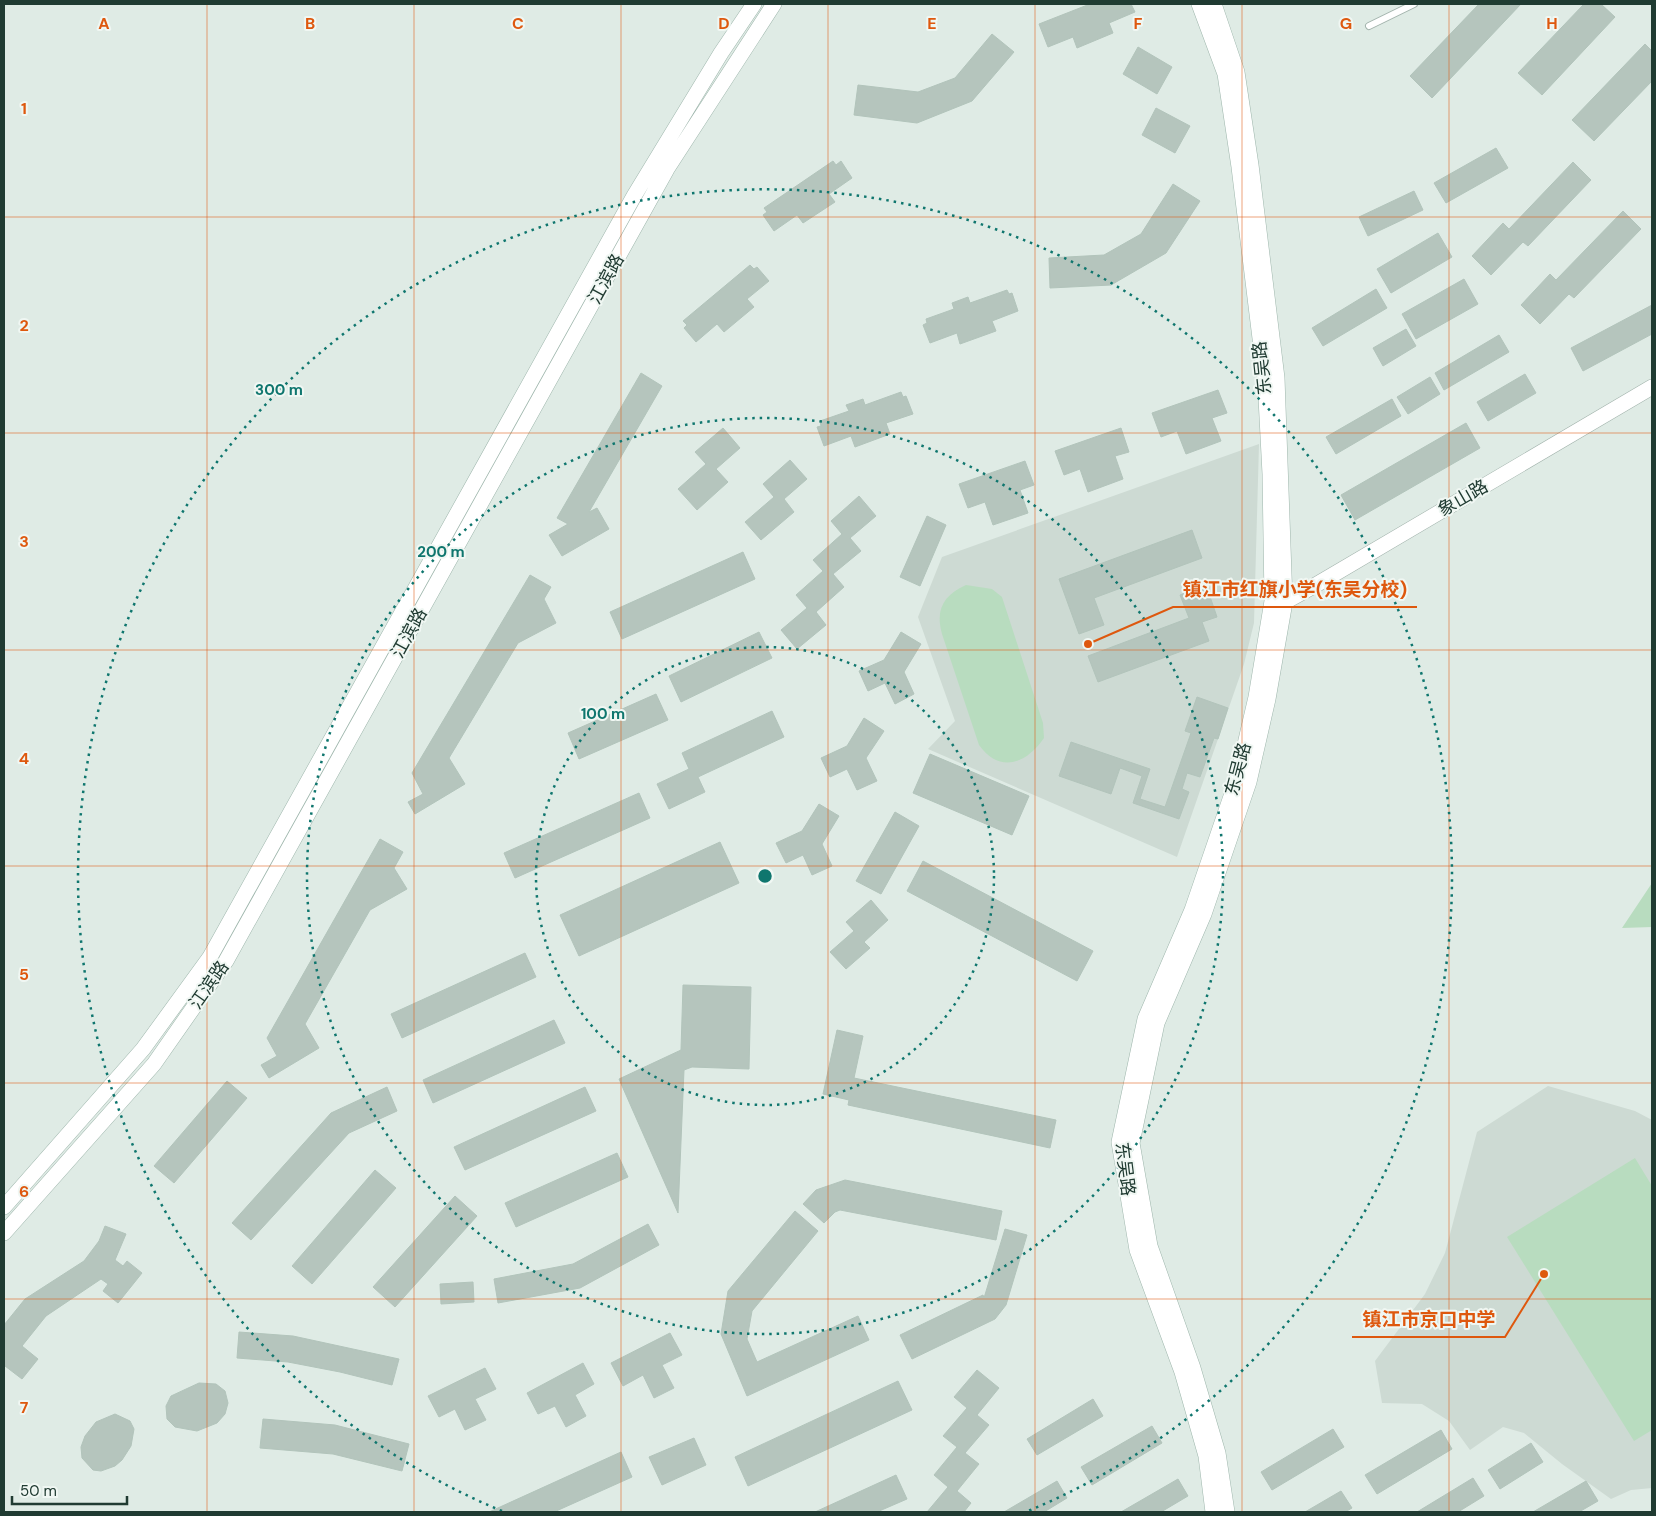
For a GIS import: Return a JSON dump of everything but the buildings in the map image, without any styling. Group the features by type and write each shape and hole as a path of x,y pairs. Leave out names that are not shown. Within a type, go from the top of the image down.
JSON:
{"main road":[{"name":"江滨路","path":"4,1208 143,1049 210,957 634,196 721,53 754,4"},
{"name":"江滨路","path":"4,1233 154,1064 226,962 668,169 774,4"},
{"name":"东吴路","path":"1199,4 1225,74 1239,167 1265,379 1278,602 1237,778 1192,910 1145,1019 1119,1142 1137,1250 1182,1372 1206,1456 1213,1512"},
{"name":"东吴路","path":"1214,4 1237,72 1252,165 1277,378 1278,602 1268,699 1249,782 1204,914 1157,1023 1132,1143 1150,1246 1194,1368 1218,1453 1227,1512"},
{"name":"象山路","path":"1278,602 1652,387"}],"lane":[{"path":"1369,26 1414,4"}],"shaded area":[{"path":"1259,444 1254,623 1244,664 1177,857 928,749 955,721 918,617 942,557"},
{"path":"1548,1086 1635,1111 1652,1120 1652,1488 1631,1490 1611,1499 1562,1464 1524,1433 1503,1427 1470,1450 1449,1421 1422,1404 1382,1403 1375,1361 1425,1294 1445,1253 1477,1132"}],"green space":[{"path":"966,585 992,589 1002,597 1043,723 1044,738 1029,754 1013,762 995,760 979,745 942,634 940,617 943,604 952,593"},
{"path":"1652,883 1652,927 1622,928"},
{"path":"1635,1158 1652,1186 1652,1430 1634,1441 1507,1237"}],"place":[{"name":"镇江市红旗小学(东吴分校)","path":"1088,644"},
{"name":"镇江市京口中学","path":"1544,1274"}]}
